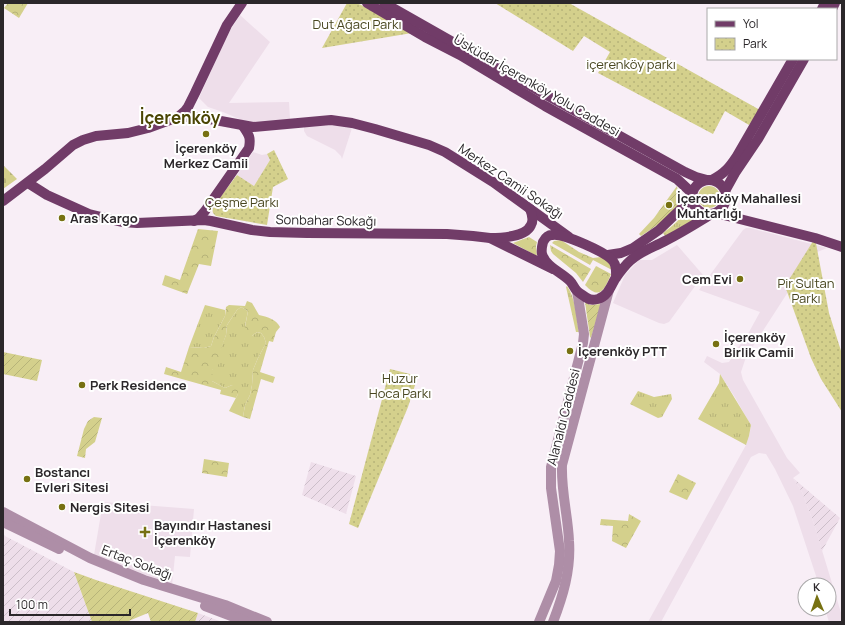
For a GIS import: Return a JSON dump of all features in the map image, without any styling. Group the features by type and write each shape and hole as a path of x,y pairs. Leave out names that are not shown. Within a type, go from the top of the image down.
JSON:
{"main road":[{"path":"178,117 188,107 227,24 242,3"},
{"name":"Üsküdar İçerenköy Yolu Caddesi","path":"368,3 425,37 460,55 545,106 677,179 692,194"},
{"name":"Üsküdar İçerenköy Yolu Caddesi","path":"384,3 685,172 696,177 710,180"},
{"path":"608,255 621,253 633,248 659,230 682,209 692,194 696,184 722,175 734,161 792,60"},
{"path":"692,194 693,205 696,209 706,214 713,213 723,207 726,194 735,173 758,139 803,60"},
{"path":"195,93 195,106 199,117"},
{"name":"Merkez Camii Sokağı","path":"3,201 28,183 73,145 96,136 128,133 148,128 178,117 199,117 243,126 264,127 288,123 332,120 375,129 429,145 445,152 494,182 569,237"},
{"path":"194,221 205,211 248,148 250,140 249,134 243,126"},
{"path":"45,169 43,188 47,195"},
{"path":"677,179 680,185 683,200 682,209"},
{"path":"710,180 718,182 722,186 726,194 726,202 729,208 746,220"},
{"name":"Sonbahar Sokağı","path":"28,183 47,195 89,214 122,222 211,221 252,230 270,232 454,234 490,238 504,237 519,234 528,230 532,223 530,209"},
{"path":"713,213 815,238 842,247"},
{"name":"Alanaldı Caddesi","path":"608,255 569,237 552,235 548,236 541,248 542,256 549,265 568,279 577,291 591,300 598,299 604,296 626,265 638,255 671,238 713,213"},
{"name":"Sonbahar Sokağı","path":"490,238 553,269"},
{"path":"608,255 616,267 616,278"}],"street":[{"name":"Alanaldı Caddesi","path":"553,622 565,588 570,555 562,465 609,290"},
{"name":"Alanaldı Caddesi","path":"539,622 556,581 559,565 560,551 551,488 551,467 583,343 584,334 577,291"},
{"name":"Ertaç Sokağı","path":"3,512 108,566 144,580 225,605 267,622"},
{"name":"Ertaç Sokağı","path":"3,522 88,563 142,586 216,610 247,622"}],"shaded area":[{"path":"240,15 270,42 229,103 289,102 290,119 251,124 208,107 199,98 227,35"},
{"path":"330,125 352,128 342,159 335,150 307,136 304,131 304,127"},
{"path":"253,152 262,155 267,154 270,160 254,186 237,175"},
{"path":"750,228 827,248 815,253 810,258 746,357 741,372 743,380 787,458 800,473 793,478 802,492 814,524 830,577 816,577 793,506 766,454 759,453 751,457 661,622 648,622 746,445 749,436 751,426 736,399 720,374 704,362 707,356 722,363 729,362 760,312 699,290 743,230"},
{"path":"677,245 703,275 669,322 664,324 659,323 613,303 625,275 639,260 652,260"},
{"path":"311,462 356,476 346,514 302,495"},
{"path":"793,478 840,518 822,551 802,492"},
{"name":"Bayındır Hastanesi İçerenköy","path":"103,502 194,509 190,557 175,556 172,585 94,555"},
{"path":"3,535 74,572 92,622 3,622"},
{"path":"837,600 842,616 842,622 829,622 827,617 837,617"},
{"path":"198,613 222,622 195,622"}],"green space":[{"path":"8,3 28,3 19,18 4,8"},
{"name":"Dut Ağacı Parkı","path":"347,3 356,3 361,5 412,33 322,48"},
{"name":"içerenköy parkı","path":"495,3 569,3 760,110 749,125 725,111 713,134 598,73 610,52 584,36 573,51"},
{"name":"Çeşme Parkı","path":"274,150 288,179 273,187 267,225 216,216 213,213 212,208 237,175 254,186 270,160 267,154"},
{"path":"3,165 17,179 3,189"},
{"path":"677,186 679,199 678,206 665,220 641,236 639,234 654,218"},
{"path":"705,186 713,186 720,193 720,201 713,208 705,208 698,201 698,193"},
{"path":"688,209 691,214 700,218 665,236 663,233 670,228"},
{"path":"198,229 218,231 211,266 199,264 187,294 162,285 165,275 180,280"},
{"path":"529,237 537,242 537,256 513,243"},
{"name":"Pir Sultan Parkı","path":"815,238 829,313 842,354 842,412 821,379 811,358 785,286"},
{"path":"561,240 579,252 593,258 601,257 608,260 612,270 593,260 590,265 552,243 554,241"},
{"path":"550,245 591,269 583,282 576,273 553,254"},
{"path":"596,266 611,274 607,284 598,293 590,290 585,285"},
{"path":"567,286 574,302 579,332 576,332"},
{"path":"247,301 252,303 259,315 274,320 280,327 276,332 273,342 269,341 260,372 275,377 273,383 261,379 250,419 243,417 245,405 250,395 253,370 266,343 261,333 257,332 252,336 247,337 244,332 248,311 241,307 237,310 227,325 226,335 221,349 218,365 212,370 212,381 225,388 232,385 238,387 238,394 236,398 220,394 221,390 164,374 166,367 181,372 189,347 204,348 211,346 225,316 226,307 229,305 245,306"},
{"path":"585,302 590,305 601,304 591,338 590,337"},
{"path":"205,305 225,310 225,316 211,346 204,348 189,347"},
{"path":"241,307 248,311 245,326 252,336 257,332 261,333 266,343 253,370 250,395 245,405 243,417 229,411 238,394 232,385 225,388 212,381 212,370 226,335 227,325 237,310"},
{"path":"3,352 42,360 37,381 3,374"},
{"name":"Huzur Hoca Parkı","path":"390,369 418,376 408,407 358,528 349,524"},
{"path":"720,374 751,425 746,445 698,419 719,383"},
{"path":"638,391 654,397 671,394 672,399 662,417 658,418 630,404"},
{"path":"94,417 102,418 95,442 86,449 85,458 77,456 84,429 88,421"},
{"path":"204,459 229,463 227,477 202,473"},
{"path":"678,474 696,483 687,500 669,492"},
{"path":"629,514 641,521 626,548 612,541 613,526 600,525 601,519 628,521"},
{"path":"74,572 198,613 195,622 151,622 148,613 126,622 92,622"}],"place":[{"name":"İçerenköy Merkez Camii","path":"206,134"},
{"name":"İçerenköy Mahallesi Muhtarlığı","path":"669,205"},
{"name":"Aras Kargo","path":"62,218"},
{"name":"Cem Evi","path":"740,279"},
{"name":"İçerenköy Birlik Camii","path":"716,344"},
{"name":"İçerenköy PTT","path":"570,351"},
{"name":"Perk Residence","path":"82,385"},
{"name":"Bostancı Evleri Sitesi","path":"27,479"},
{"name":"Nergis Sitesi","path":"62,507"},
{"name":"Bayındır Hastanesi İçerenköy","path":"145,532"}],"district":[{"name":"İçerenköy","path":"180,118"}]}
